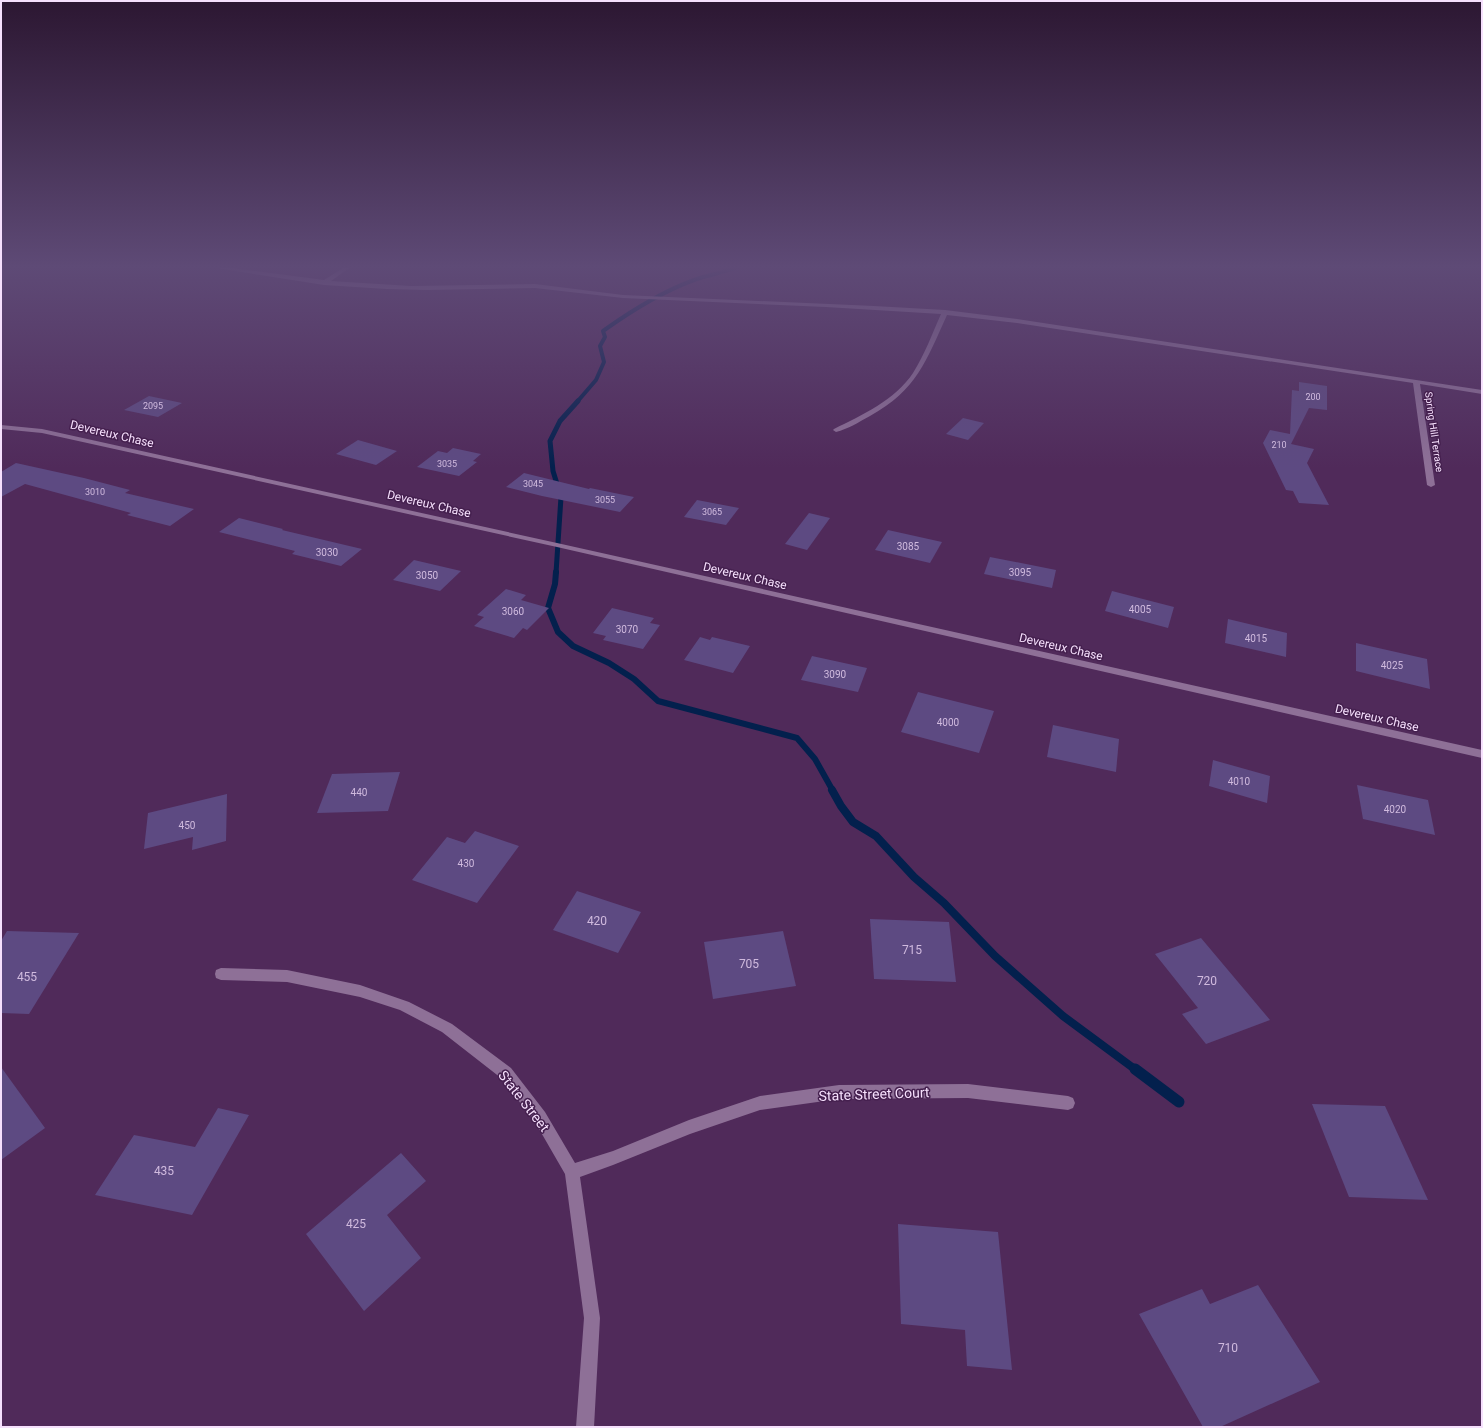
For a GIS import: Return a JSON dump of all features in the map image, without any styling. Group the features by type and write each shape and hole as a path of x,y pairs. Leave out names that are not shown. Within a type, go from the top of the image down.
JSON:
{"street":[{"path":"836,430 881,407 898,394 911,381 922,364 935,335"},
{"path":"1106,335 1482,392"},
{"name":"Spring Hill Terrace","path":"1416,382 1431,485"},
{"name":"Devereux Chase","path":"1,428 42,431 57,434 1482,754"},
{"name":"State Street","path":"221,974 287,976 360,991 404,1006 447,1028 506,1073 540,1117 572,1172 592,1318 585,1427"},
{"name":"State Street Court","path":"572,1172 613,1158 689,1127 760,1103 839,1092 968,1091 1068,1103"}],"building":[{"path":"1299,382 1327,386 1327,410 1309,408 1291,444 1314,449 1307,463 1329,505 1299,503 1293,491 1286,490 1263,443 1270,430 1290,434 1292,390 1299,391"},
{"path":"149,396 182,403 158,417 124,410"},
{"path":"963,418 984,423 968,440 946,434"},
{"path":"358,440 397,451 376,465 336,454"},
{"path":"453,448 481,454 473,461 477,462 459,476 417,467 438,451 447,453"},
{"path":"16,463 84,478 130,490 125,493 194,509 170,526 127,515 131,513 25,484 1,497 1,472"},
{"path":"524,473 589,489 634,497 620,512 506,487"},
{"path":"697,500 739,508 726,525 684,517"},
{"path":"809,513 830,518 807,550 785,544"},
{"path":"239,518 362,549 341,566 292,554 295,551 219,532"},
{"path":"888,530 942,542 930,563 875,550"},
{"path":"990,557 1056,570 1052,588 984,574"},
{"path":"414,560 461,571 440,591 393,580"},
{"path":"506,589 526,595 521,600 549,608 527,630 523,628 514,638 474,626 484,617 477,615"},
{"path":"1112,591 1174,607 1168,628 1105,611"},
{"path":"612,608 654,618 650,623 660,625 643,649 603,640 606,636 593,633"},
{"path":"1228,619 1287,633 1286,657 1225,643"},
{"path":"700,637 710,640 712,637 750,646 733,673 684,660"},
{"path":"1356,643 1427,659 1430,689 1356,671"},
{"path":"812,656 867,668 858,692 801,680"},
{"path":"918,692 994,711 979,753 901,732"},
{"path":"1053,725 1119,739 1116,772 1047,757"},
{"path":"1213,760 1270,776 1267,803 1209,786"},
{"path":"400,772 388,811 317,813 332,774"},
{"path":"1357,785 1428,800 1435,835 1363,819"},
{"path":"227,794 226,841 192,850 193,837 144,849 148,813"},
{"path":"475,831 519,846 477,903 412,880 447,837 465,843"},
{"path":"577,891 641,912 618,953 553,930"},
{"path":"870,919 949,922 956,982 874,979"},
{"path":"7,931 79,933 29,1014 1,1013 1,941"},
{"path":"783,931 796,986 713,999 704,942"},
{"path":"1201,938 1270,1020 1206,1044 1182,1014 1198,1008 1155,954"},
{"path":"1,1067 45,1128 1,1160"},
{"path":"1312,1104 1385,1106 1428,1200 1349,1197"},
{"path":"218,1108 249,1115 192,1215 95,1195 134,1135 195,1147"},
{"path":"401,1153 426,1181 387,1215 421,1258 364,1311 306,1234"},
{"path":"898,1224 998,1232 1012,1370 967,1366 965,1330 901,1324"},
{"path":"1258,1285 1320,1382 1220,1427 1203,1427 1139,1314 1202,1289 1210,1304"}],"waterway":[{"path":"577,402 596,380 604,362 600,346 605,337 604,335"},
{"path":"556,573 561,497 553,471 550,441 560,421 578,401"},
{"path":"556,572 555,584 548,608 558,632 573,646 609,663 634,679 658,701 797,738 815,759 833,791"},
{"path":"832,790 841,806 853,822 876,836 914,877 944,903 995,956 1063,1016 1136,1070"},
{"path":"1135,1069 1179,1102"}]}
